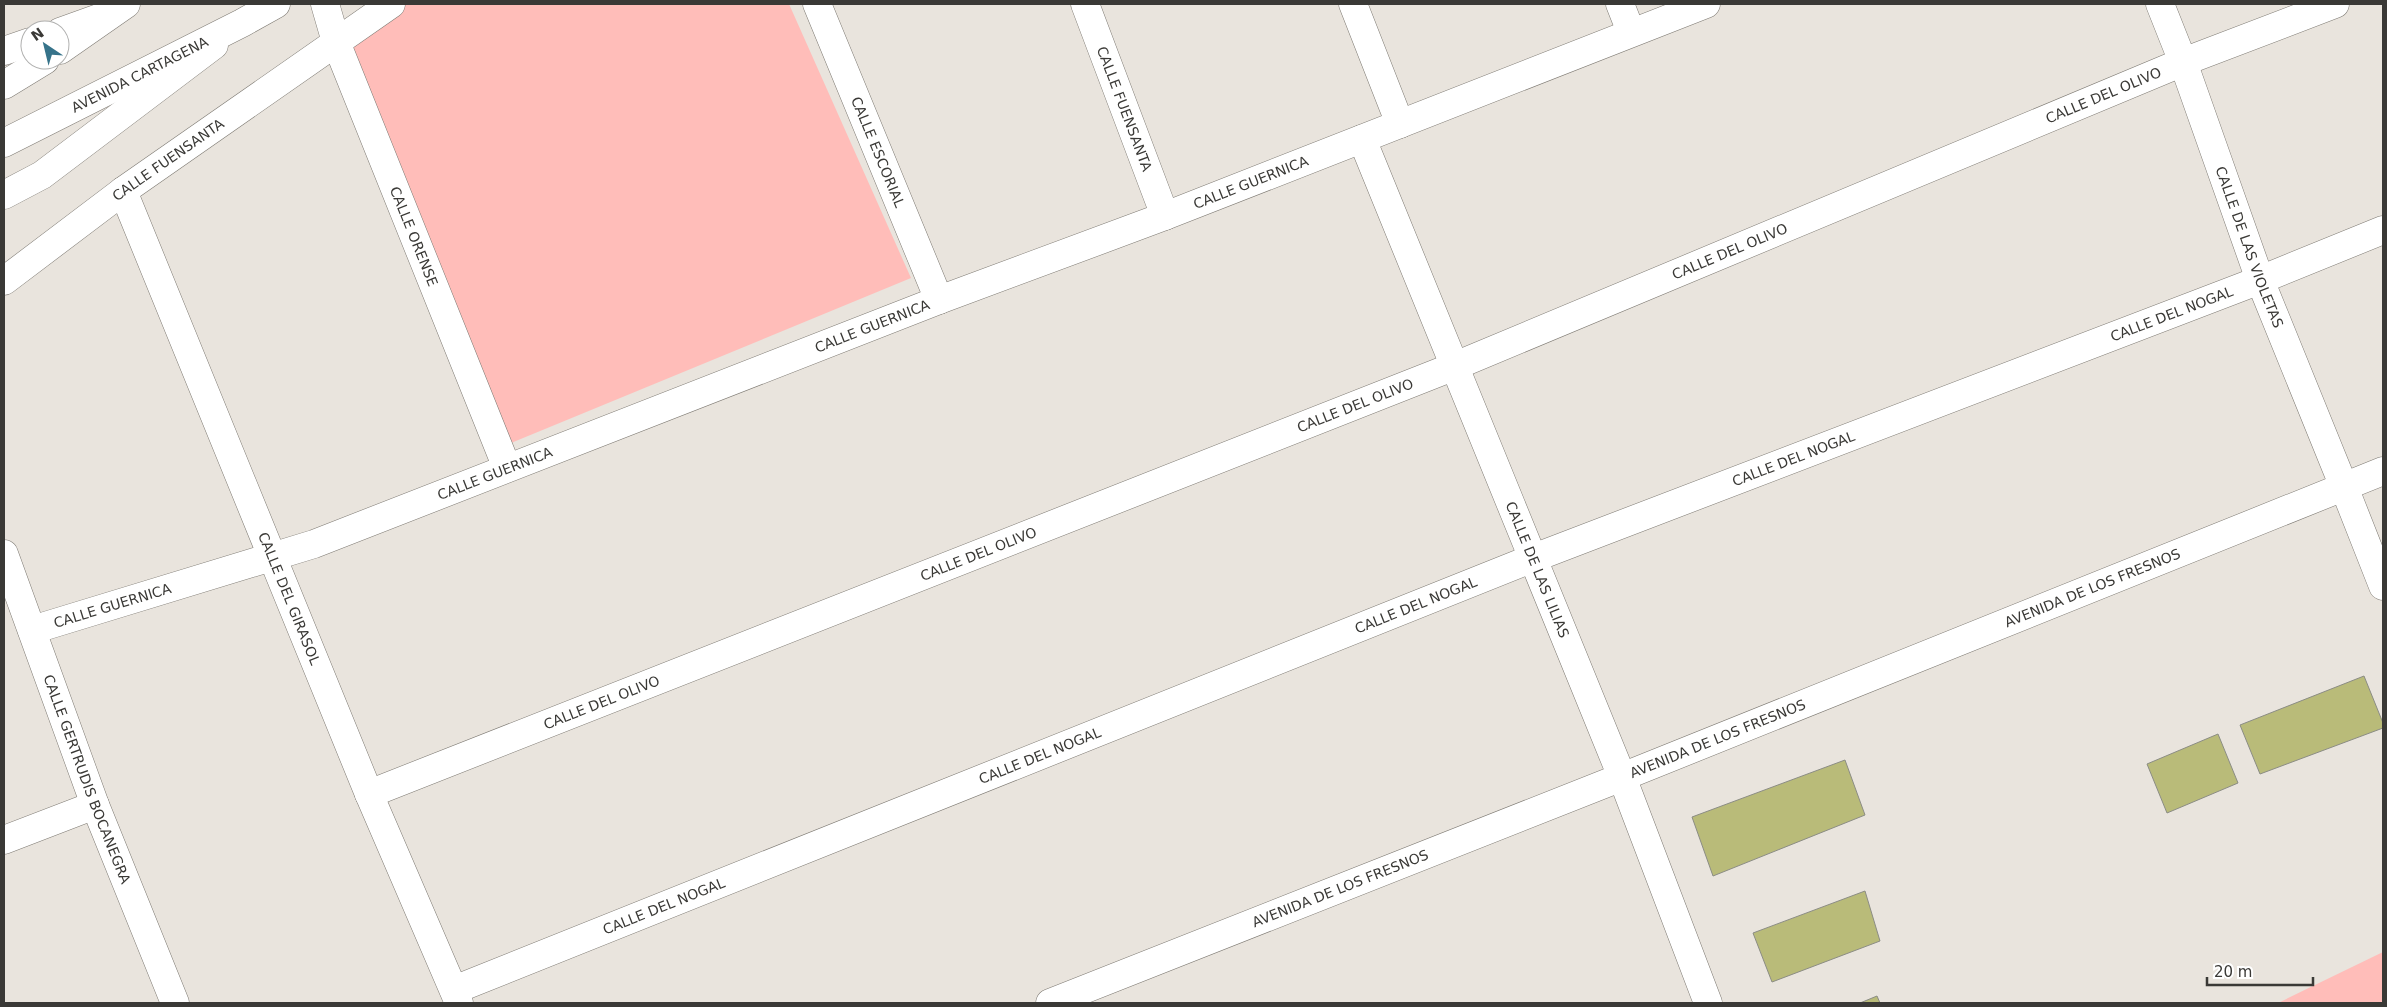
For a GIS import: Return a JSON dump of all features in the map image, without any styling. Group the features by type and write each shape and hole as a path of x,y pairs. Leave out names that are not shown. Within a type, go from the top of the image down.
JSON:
{"street":[{"name":"AVENIDA CARTAGENA","path":"4,143 246,12 276,4"},
{"name":"CALLE ORENSE","path":"325,4 336,42 507,468"},
{"name":"CALLE FUENSANTA","path":"4,281 123,191 390,4"},
{"name":"CALLE ESCORIAL","path":"817,4 939,300"},
{"name":"CALLE FUENSANTA","path":"1085,4 1165,216"},
{"path":"1353,4 1400,124"},
{"path":"1620,4 1631,32"},
{"name":"CALLE GUERNICA","path":"32,630 314,544 939,300 1165,216 1706,4"},
{"name":"CALLE DE LAS VIOLETAS","path":"2160,4 2183,62 2260,280 2383,586"},
{"name":"CALLE DEL OLIVO","path":"370,794 1455,366 2183,62 2335,4"},
{"path":"70,28 121,8"},
{"path":"70,43 121,8"},
{"path":"4,196 42,176 246,12"},
{"path":"4,52 20,46"},
{"path":"4,85 29,70"},
{"name":"CALLE DE LAS LILIAS","path":"1362,139 1455,366 1531,559 1622,777 1708,1003"},
{"name":"CALLE DEL GIRASOL","path":"123,191 370,794 456,997"},
{"name":"CALLE DEL NOGAL","path":"456,997 1531,559 2260,280 2383,230"},
{"name":"AVENIDA DE LOS FRESNOS","path":"1050,1003 1622,777 2383,471"},
{"name":"CALLE GERTRUDIS BOCANEGRA","path":"4,554 10,597 32,630 95,805 175,1003"},
{"path":"4,840 95,805"}],"shaded area":[{"path":"404,4 789,4 911,278 511,443 345,45"},
{"path":"2383,952 2383,1003 2278,1003"}],"building":[{"path":"2364,676 2383,723 2383,728 2260,774 2240,725"},
{"path":"2218,734 2238,783 2167,813 2147,764"},
{"path":"1845,760 1865,815 1713,876 1692,817"},
{"path":"1865,891 1880,941 1772,982 1753,933"},
{"path":"1877,996 1880,1003 1860,1003"}]}
